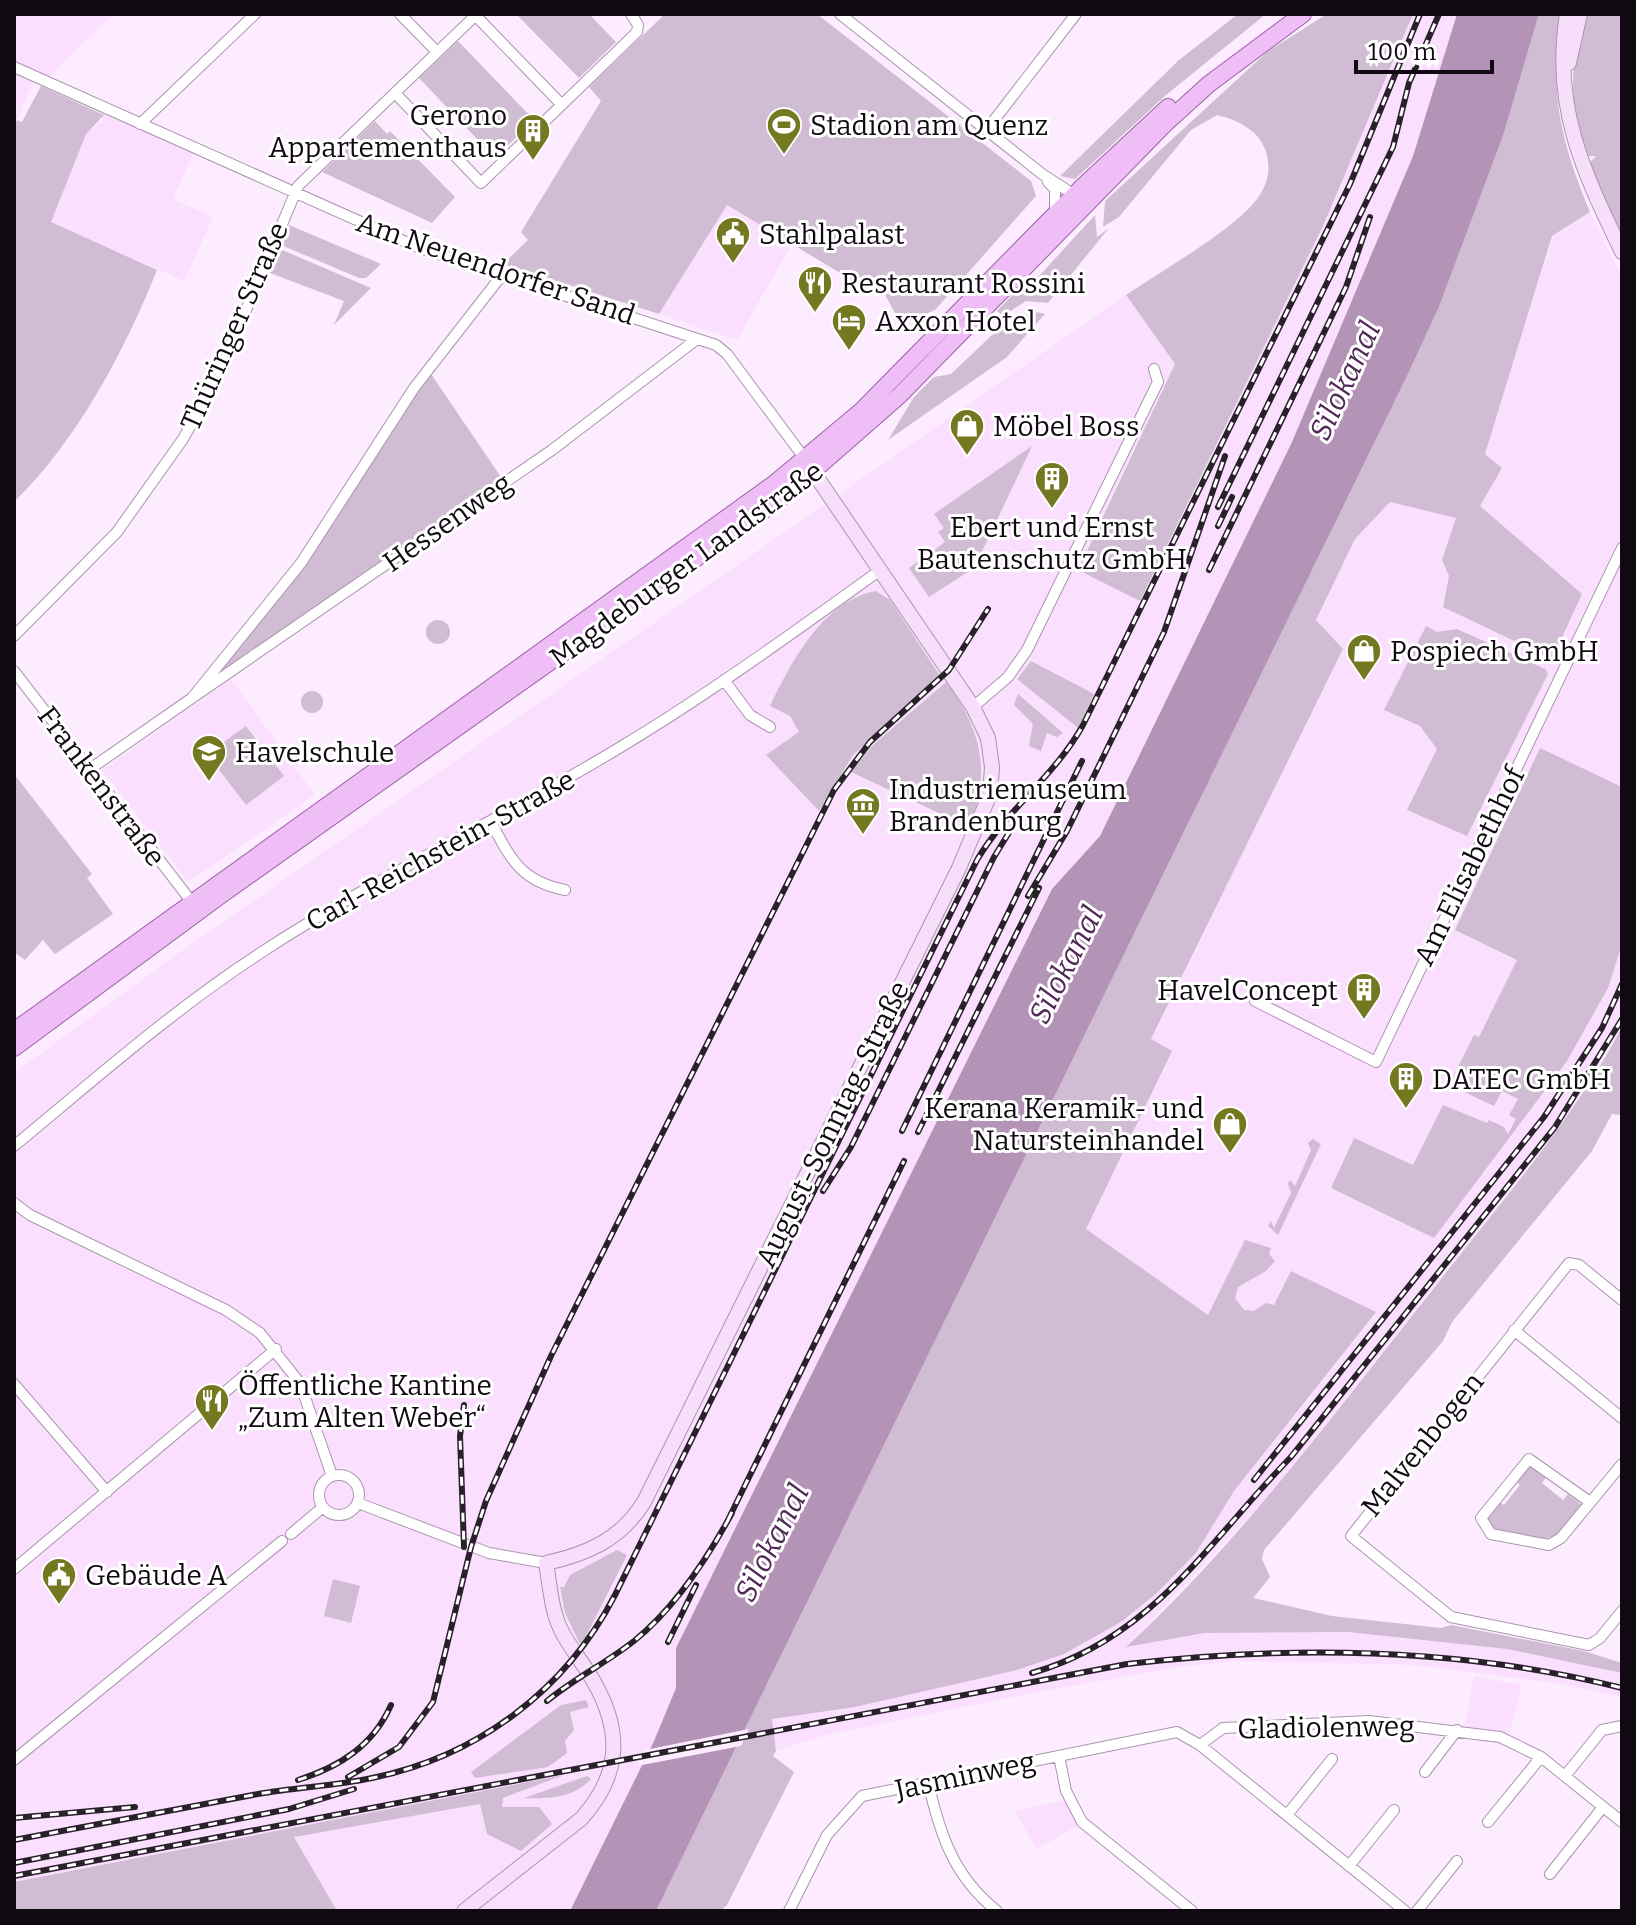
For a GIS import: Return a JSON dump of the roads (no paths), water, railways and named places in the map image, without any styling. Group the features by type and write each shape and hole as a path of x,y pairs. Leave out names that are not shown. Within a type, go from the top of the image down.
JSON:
{"main road":[{"name":"Magdeburger Landstraße","path":"14,1048 809,466 899,396 1164,110 1247,40 1285,14"},
{"name":"Magdeburger Landstraße","path":"14,1031 191,901 809,466 1055,213 1080,199 1209,84 1303,14"}],"street":[{"path":"140,124 255,14"},
{"path":"400,14 437,52"},
{"path":"395,93 481,183 637,32 638,25 631,14"},
{"path":"840,14 988,128 1042,174 1080,199"},
{"path":"988,128 1076,14"},
{"path":"1567,14 1562,49 1571,137 1586,178 1622,252"},
{"path":"1564,83 1580,14"},
{"name":"Thüringer Straße","path":"14,636 117,532 183,439 241,326 294,192 437,52 476,15 562,105"},
{"name":"Am Neuendorfer Sand","path":"14,67 417,247 716,345 727,354 809,466"},
{"path":"1042,174 1055,189 1055,213"},
{"name":"Hessenweg","path":"192,698 301,563 414,388 502,275"},
{"name":"Hessenweg","path":"90,769 552,450 697,339"},
{"path":"973,707 1008,677 1027,650 1158,382 1154,369"},
{"name":"August-Sonntag-Straße","path":"358,1503 489,1553 546,1563 586,1552 611,1539 634,1519 981,822 990,794 992,767 988,738 973,707 809,466"},
{"name":"Am Elisabethhof","path":"1255,1001 1376,1062 1622,548"},
{"name":"Carl-Reichstein-Straße","path":"14,1146 164,1025 261,952 344,901 491,822 619,748 724,680 879,571"},
{"name":"Frankenstraße","path":"14,671 191,901"},
{"path":"724,680 750,715 770,727"},
{"path":"491,822 508,856 524,873 540,885 565,890"},
{"path":"14,1203 30,1215 226,1310 260,1333 276,1349 304,1393 332,1476"},
{"path":"1622,1300 1579,1265 1569,1263 1514,1330 1622,1418"},
{"name":"Malvenbogen","path":"1514,1330 1351,1536 1416,1592 1456,1619 1589,1645 1600,1638 1622,1611"},
{"path":"14,1569 276,1349"},
{"path":"14,1384 107,1492"},
{"path":"1590,1502 1529,1459 1481,1518 1491,1534 1549,1545 1561,1538 1622,1464"},
{"path":"332,1476 344,1476 353,1481 359,1491 358,1503 342,1515 328,1513 319,1500 320,1487 332,1476"},
{"path":"14,1760 323,1507"},
{"path":"464,1911 581,1819 597,1801 610,1778 613,1752 606,1707 560,1627 546,1563"},
{"name":"Gladiolenweg","path":"1200,1745 1223,1728 1369,1721 1500,1737 1541,1757 1622,1822"},
{"path":"1565,1776 1602,1730 1622,1726"},
{"name":"Gladiolenweg","path":"1425,1772 1457,1730"},
{"name":"Jasminweg","path":"789,1911 827,1835 862,1796 1177,1732 1200,1745"},
{"path":"1200,1745 1405,1911"},
{"path":"1059,1756 1066,1791 1082,1822 1192,1911"},
{"path":"1488,1822 1541,1757"},
{"path":"1287,1815 1332,1759"},
{"path":"928,1782 939,1830 953,1862 978,1895 997,1911"},
{"path":"1550,1874 1603,1807"},
{"path":"1349,1866 1394,1810"},
{"path":"1417,1911 1457,1861"}],"water":[{"name":"Silokanal","path":"1457,14 1539,14 1503,136 1439,307 1408,374 656,1911 570,1911 654,1741 676,1688 676,1648 1052,889 1100,836 1292,442 1413,156"}],"railway":[{"path":"14,1840 258,1794 358,1781 411,1768 482,1736 544,1689 571,1661 615,1595 977,860 1002,825 1059,760 1083,725 1350,184 1420,14"},
{"path":"1218,507 1393,147 1409,83 1439,14"},
{"path":"1209,570 1346,287 1370,217"},
{"path":"1028,896 1067,831 1164,632 1225,456"},
{"path":"1218,526 1232,497"},
{"path":"348,1777 399,1747 433,1702 471,1547 486,1501 551,1356 834,790 870,742 949,670 988,609"},
{"path":"902,1131 1082,761"},
{"path":"823,1191 851,1147 994,857 1013,826"},
{"path":"918,1132 1039,888"},
{"path":"1254,1480 1544,1117 1602,1028 1622,984"},
{"path":"1032,1673 1074,1657 1112,1636 1145,1612 1204,1554 1290,1458 1555,1127 1622,1019"},
{"path":"728,1520 904,1161"},
{"path":"464,1405 460,1436 464,1547"},
{"path":"547,1701 634,1641 663,1614 701,1565 732,1513"},
{"path":"668,1642 696,1585"},
{"path":"14,1876 1127,1664 1313,1652 1437,1657 1561,1674 1622,1688"},
{"path":"298,1780 327,1769 353,1753 375,1732 391,1705"},
{"path":"14,1863 289,1809 354,1789"},
{"path":"14,1818 135,1807"}],"place":[{"name":"Stadion am Quenz","path":"784,156"},
{"name":"Gerono Appartementhaus","path":"533,162"},
{"name":"Stahlpalast","path":"733,265"},
{"name":"Restaurant Rossini","path":"815,314"},
{"name":"Axxon Hotel","path":"849,352"},
{"name":"Möbel Boss","path":"967,457"},
{"name":"Ebert und Ernst Bautenschutz GmbH","path":"1052,510"},
{"name":"Pospiech GmbH","path":"1364,682"},
{"name":"Havelschule","path":"209,783"},
{"name":"Industriemuseum Brandenburg","path":"863,836"},
{"name":"HavelConcept","path":"1364,1021"},
{"name":"DATEC GmbH","path":"1406,1110"},
{"name":"Kerana Keramik- und Natursteinhandel","path":"1230,1155"},
{"name":"Öffentliche Kantine „Zum Alten Weber“","path":"212,1432"},
{"name":"Gebäude A","path":"59,1606"}]}
